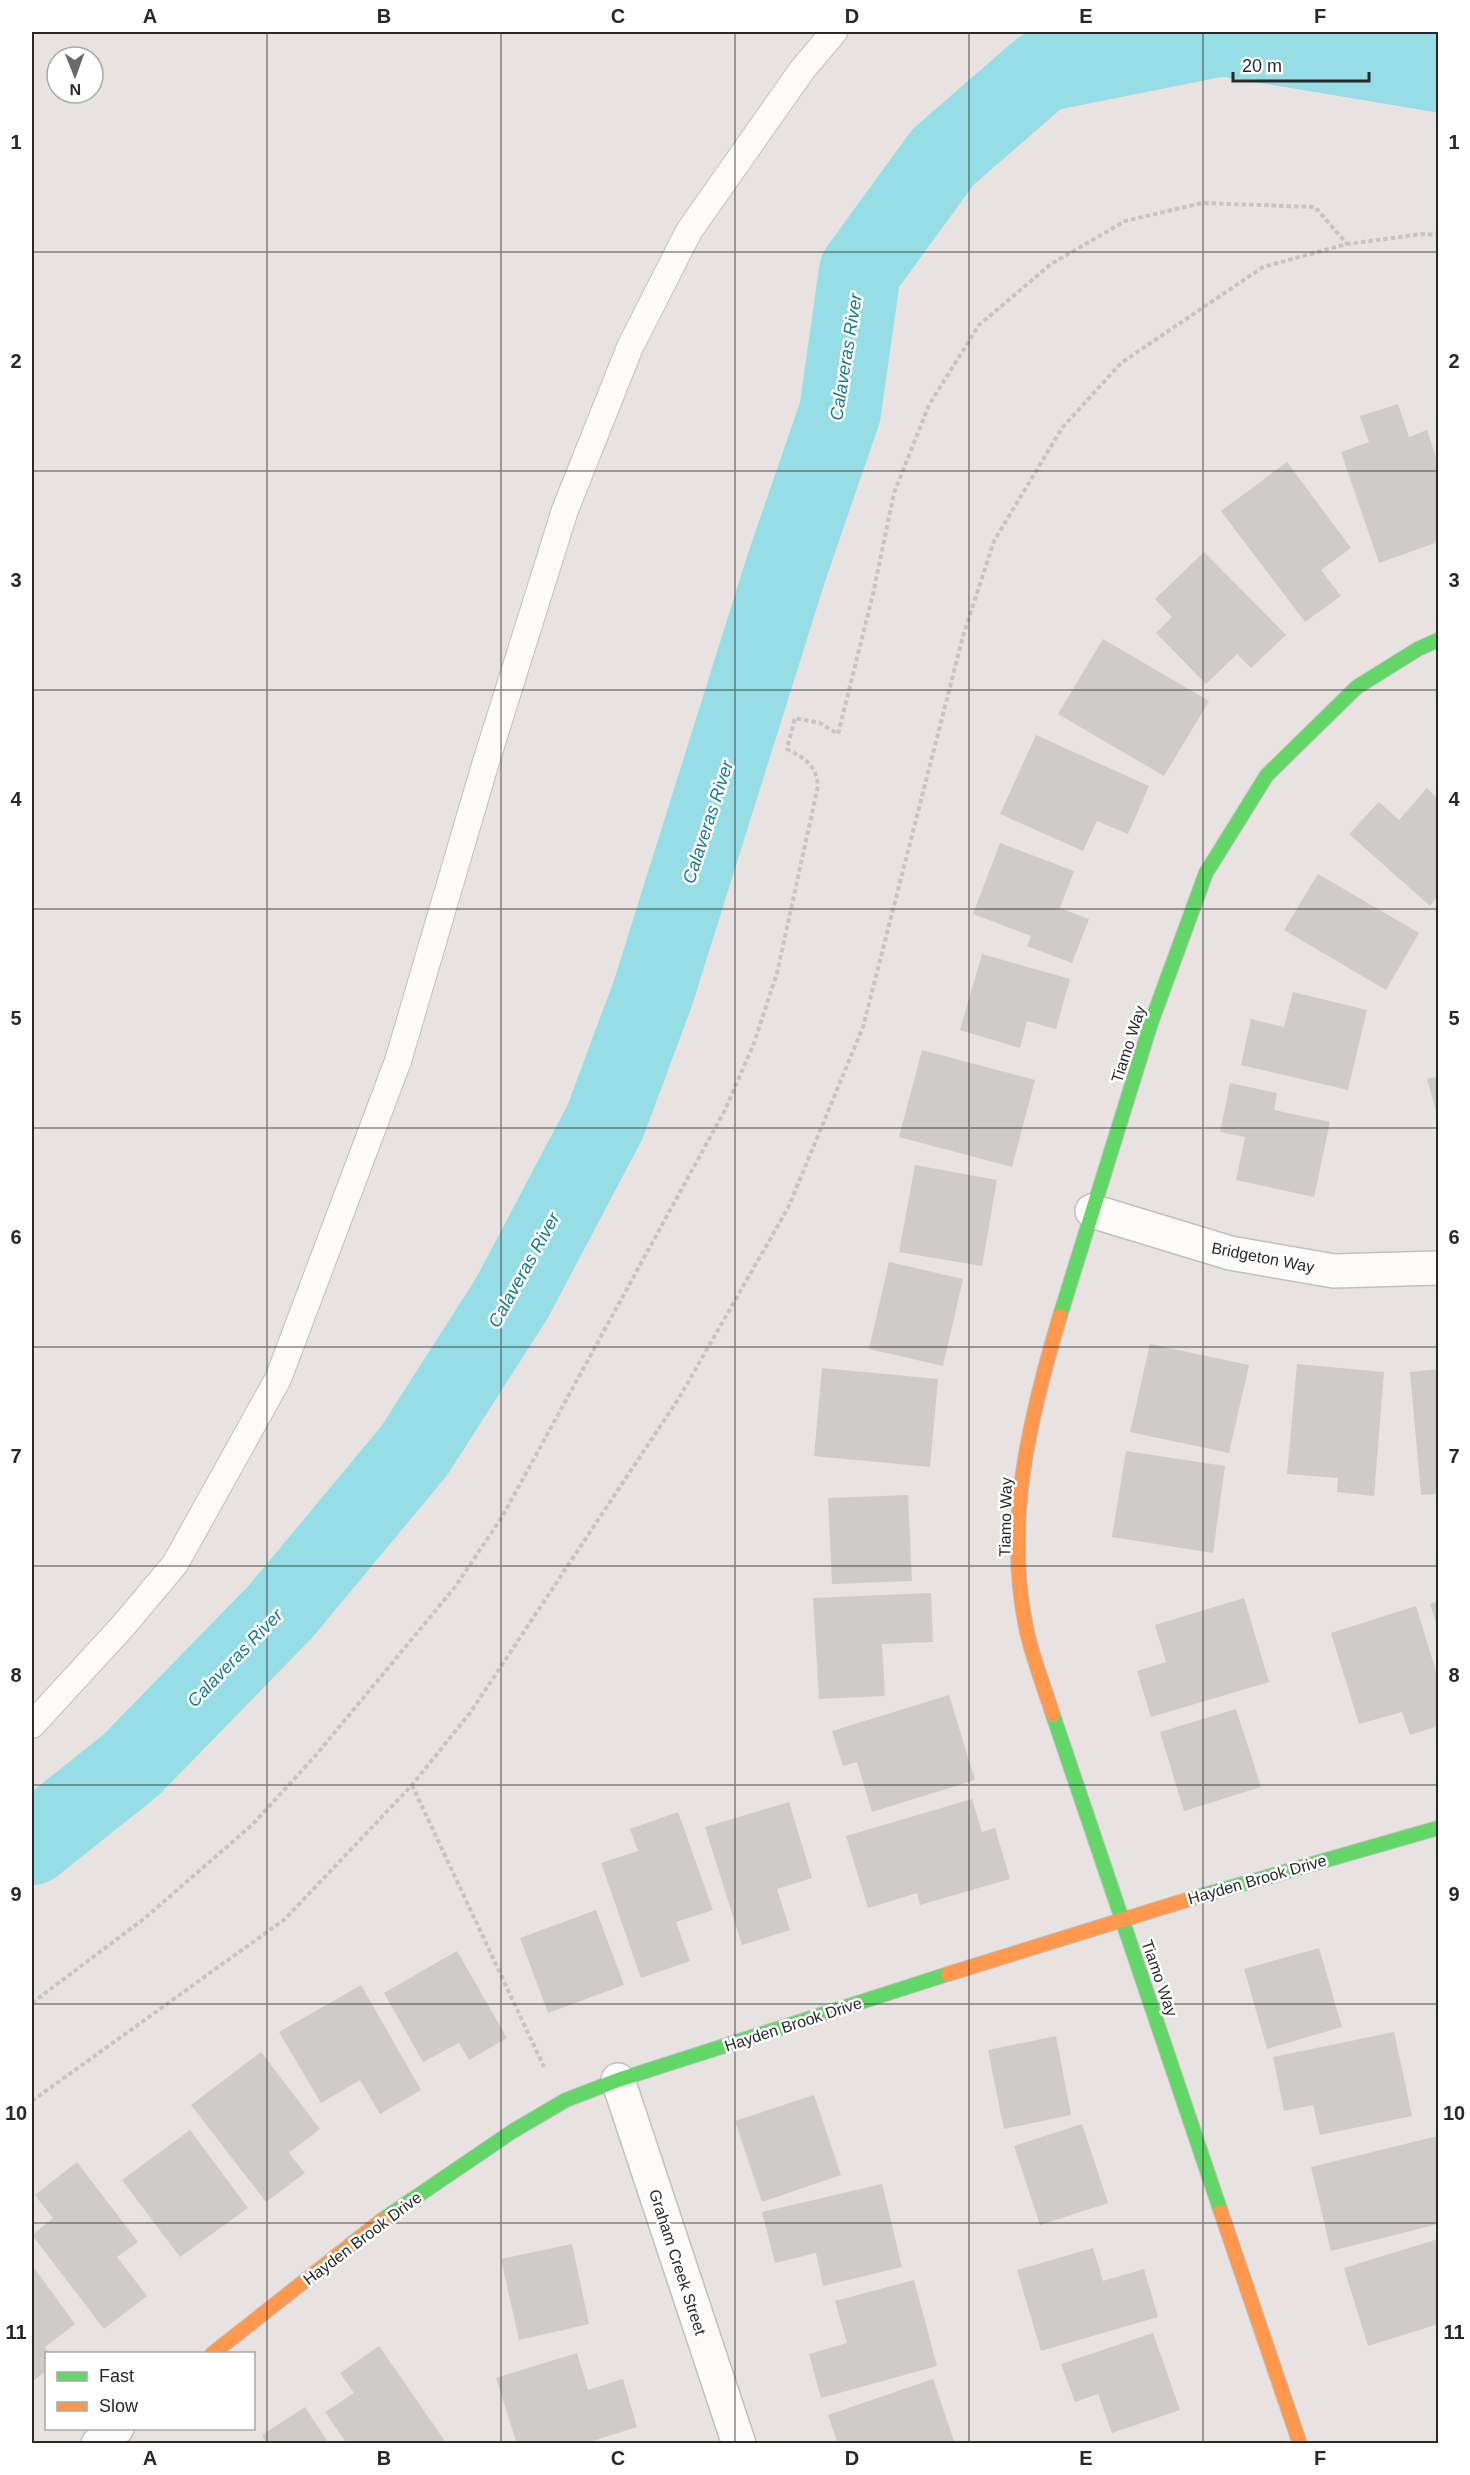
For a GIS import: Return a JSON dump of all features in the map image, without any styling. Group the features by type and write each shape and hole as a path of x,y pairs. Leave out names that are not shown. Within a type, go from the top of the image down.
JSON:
{"street":[{"name":"Tiamo Way","path":"1300,2444 1063,1749 1026,1627 1018,1550 1020,1480 1041,1380 1092,1211 1151,1023 1206,873 1267,774 1357,687 1418,649 1438,640"},
{"name":"Bridgeton Way","path":"1092,1211 1230,1253 1334,1271 1438,1268"},
{"name":"Hayden Brook Drive","path":"215,2352 357,2240 465,2163 560,2103 618,2080 1122,1918 1438,1828"},
{"name":"Graham Creek Street","path":"618,2080 739,2444"},
{"path":"98,2444 115,2430"}],"lane":[{"path":"32,1725 123,1626 175,1564 278,1379 398,1061 485,765 566,510 630,347 689,231 802,70 834,32"}],"path":[{"path":"32,2003 145,1918 252,1825 316,1755 374,1682 418,1633 455,1587 502,1517 725,1110 754,1043 777,973 818,786 817,772 809,760 787,749 795,718 820,723 838,734 873,594 894,493 929,405 979,325 1051,264 1125,221 1202,203 1315,207 1347,244"},
{"path":"32,2101 285,1919 412,1785 470,1713 679,1398 788,1208 863,1027 963,636 994,541 1062,428 1121,363 1263,267 1347,244 1438,235"},
{"path":"412,1785 560,2103"}],"building":[{"path":"1398,404 1409,437 1427,430 1438,463 1438,542 1379,563 1341,452 1369,442 1360,416"},
{"path":"1287,462 1351,548 1321,570 1341,596 1305,622 1221,511"},
{"path":"1204,552 1286,635 1251,668 1237,654 1206,684 1156,633 1172,617 1155,599"},
{"path":"1103,639 1209,701 1164,776 1058,714"},
{"path":"1036,735 1149,786 1128,834 1097,821 1083,851 1000,814"},
{"path":"1427,788 1438,799 1438,896 1430,906 1349,834 1379,802 1399,820"},
{"path":"1000,843 1074,871 1060,908 1089,919 1072,963 1027,946 1031,936 973,914"},
{"path":"1318,874 1419,933 1386,990 1284,930"},
{"path":"982,954 1070,979 1056,1029 1027,1021 1020,1048 960,1030"},
{"path":"1293,992 1367,1010 1348,1090 1241,1065 1251,1019 1284,1027"},
{"path":"922,1050 1035,1080 1012,1167 899,1137"},
{"path":"1438,1076 1438,1118 1427,1079"},
{"path":"1230,1083 1277,1093 1274,1110 1330,1122 1314,1197 1236,1180 1245,1137 1220,1132"},
{"path":"915,1165 997,1180 982,1266 899,1252"},
{"path":"889,1262 963,1279 943,1366 869,1349"},
{"path":"1150,1344 1249,1365 1229,1453 1130,1432"},
{"path":"1297,1364 1384,1372 1374,1496 1337,1492 1338,1478 1287,1474"},
{"path":"822,1368 938,1379 930,1467 814,1456"},
{"path":"1438,1369 1438,1494 1421,1495 1410,1372"},
{"path":"1126,1451 1225,1466 1213,1553 1112,1537"},
{"path":"908,1495 912,1581 832,1584 828,1498"},
{"path":"931,1593 933,1642 882,1644 885,1696 819,1699 813,1598"},
{"path":"1244,1598 1269,1682 1151,1717 1137,1671 1166,1662 1155,1625"},
{"path":"1438,1601 1438,1629 1430,1604"},
{"path":"1416,1606 1438,1678 1438,1726 1410,1735 1402,1712 1359,1724 1331,1633"},
{"path":"949,1695 975,1780 872,1812 857,1762 843,1766 832,1731"},
{"path":"1236,1709 1261,1787 1184,1811 1160,1732"},
{"path":"972,1799 982,1832 995,1828 1010,1879 920,1905 917,1893 868,1908 846,1836"},
{"path":"789,1802 812,1878 777,1889 790,1930 742,1945 705,1827"},
{"path":"678,1812 713,1910 676,1922 690,1961 641,1978 601,1863 638,1851 630,1829"},
{"path":"596,1910 624,1985 548,2013 520,1938"},
{"path":"1319,1948 1342,2027 1267,2049 1244,1969"},
{"path":"457,1951 507,2038 469,2060 459,2043 423,2062 384,1993"},
{"path":"361,1985 421,2090 380,2114 360,2080 321,2103 279,2032"},
{"path":"1394,2032 1412,2116 1320,2135 1313,2105 1284,2111 1273,2057"},
{"path":"1056,2036 1071,2115 1004,2129 988,2050"},
{"path":"261,2052 320,2129 289,2153 305,2173 266,2202 191,2105"},
{"path":"814,2095 841,2175 762,2202 735,2121"},
{"path":"1082,2124 1108,2203 1040,2225 1014,2146"},
{"path":"190,2130 248,2208 180,2257 122,2180"},
{"path":"1438,2136 1438,2224 1331,2251 1311,2167"},
{"path":"77,2162 138,2242 117,2257 147,2296 104,2329 32,2235 53,2218 35,2195"},
{"path":"882,2184 902,2267 823,2286 816,2253 775,2263 762,2212"},
{"path":"1438,2239 1438,2324 1368,2346 1344,2268"},
{"path":"572,2244 589,2324 519,2340 501,2259"},
{"path":"1093,2248 1103,2281 1144,2269 1158,2317 1041,2351 1017,2270"},
{"path":"32,2265 75,2324 45,2347 49,2352 45,2352 45,2372 32,2382"},
{"path":"914,2280 937,2366 821,2398 809,2354 847,2343 835,2301"},
{"path":"1153,2333 1180,2410 1112,2433 1098,2394 1075,2402 1061,2364"},
{"path":"379,2346 447,2444 347,2444 325,2412 354,2393 340,2373"},
{"path":"577,2353 588,2390 623,2379 637,2427 583,2444 517,2444 496,2378"},
{"path":"933,2379 955,2444 838,2444 828,2415"},
{"path":"305,2407 329,2444 267,2444 262,2435"}],"waterway":[{"name":"Calaveras River","path":"32,1844 131,1765 281,1611 414,1451 512,1298 605,1122 653,993 786,569 840,412 860,271 943,157 1042,71 1222,35 1438,71"}],"traffic: fast":[{"path":"1060,1316 1151,1023 1206,873 1267,775 1357,687 1418,649 1438,640"},
{"path":"1053,1715 1221,2212"},
{"path":"1190,1899 1438,1828"},
{"path":"382,2220 513,2131 566,2100 618,2080 948,1974"}],"traffic: slow":[{"path":"1053,1715 1026,1627 1020,1587 1018,1548 1019,1509 1030,1431 1060,1316"},
{"path":"948,1974 1190,1899"},
{"path":"1221,2212 1300,2444"},
{"path":"215,2352 382,2220"}]}
